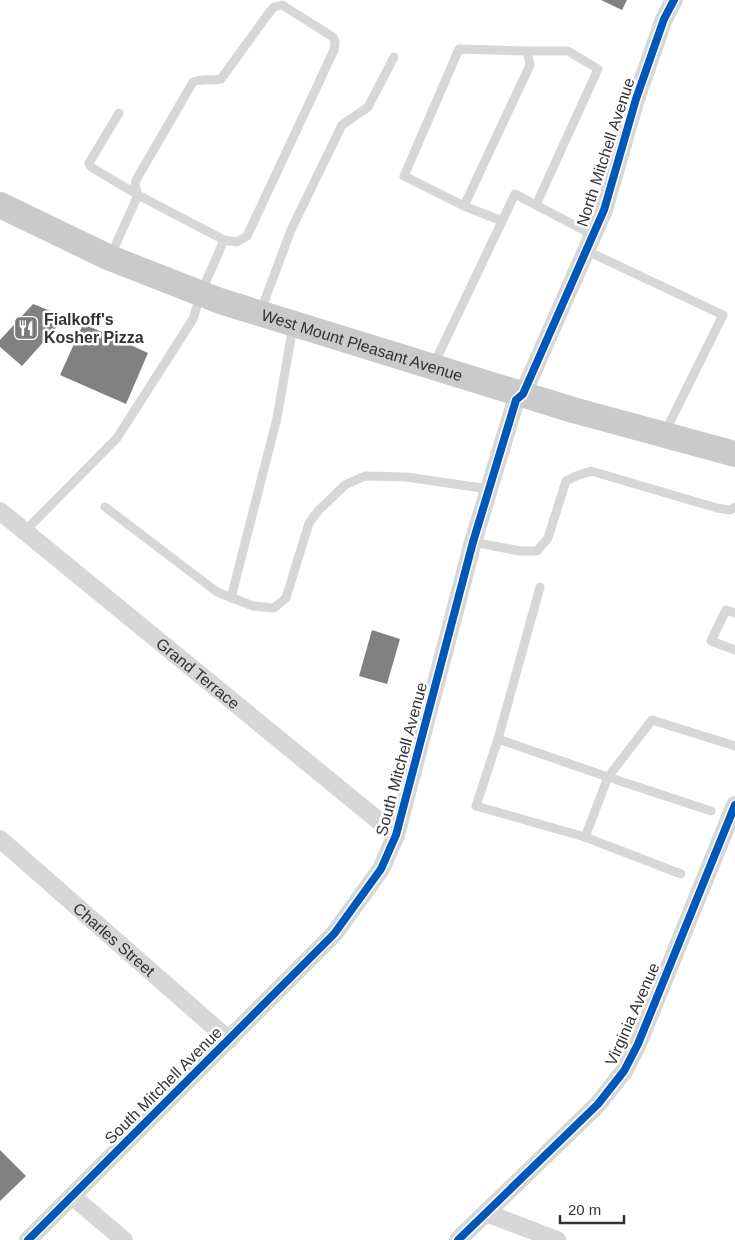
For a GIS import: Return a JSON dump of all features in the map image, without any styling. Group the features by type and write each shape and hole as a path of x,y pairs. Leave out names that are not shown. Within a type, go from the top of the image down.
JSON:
{"main road":[{"name":"West Mount Pleasant Avenue","path":"0,205 110,258 201,293 260,313 523,394 735,454"}],"street":[{"name":"North Mitchell Avenue","path":"523,394 604,210 636,99 664,19 674,0"},
{"name":"South Mitchell Avenue","path":"28,1240 334,934 381,869 396,835 473,542 516,400 523,394"},
{"name":"Grand Terrace","path":"0,511 396,835"},
{"name":"Virginia Avenue","path":"458,1240 598,1104 624,1071 638,1044 735,805"},
{"name":"Charles Street","path":"0,839 229,1040"},
{"path":"72,1196 124,1240"},
{"path":"486,1213 557,1240"}],"lane":[{"path":"110,258 138,196 135,186 136,180 193,82 201,79 221,79 268,14 274,8 282,5 333,37 335,42 334,50 247,236 237,242 224,240 138,196 90,167 89,163 119,113"},
{"path":"502,221 464,206 404,176 459,48 568,51 598,70 536,205"},
{"path":"464,206 530,65 527,51"},
{"path":"260,313 291,230 342,125 368,107 394,57"},
{"path":"433,366 515,194 536,205 590,243 723,315 664,434"},
{"path":"25,531 117,438 193,320 201,293 224,240"},
{"path":"231,598 277,418 294,323"},
{"path":"473,542 520,551 537,551 548,538 566,481 590,471 717,508 730,510 735,507"},
{"path":"105,507 217,592 253,606 274,608 286,598 309,523 318,511 344,485 366,476 406,477 489,489"},
{"path":"540,587 498,739 476,806 585,837 681,874"},
{"path":"735,613 726,610 711,641 735,650"},
{"path":"585,837 608,777 652,720 735,746"},
{"path":"498,739 711,811"}],"building":[{"path":"601,0 627,0 622,10"},
{"path":"33,304 66,317 22,366 0,347 0,340"},
{"path":"83,324 107,334 109,329 126,337 124,342 148,353 126,404 60,375"},
{"path":"372,630 400,639 387,684 359,676"},
{"path":"0,1150 26,1176 0,1201"}],"cycle path":[{"path":"28,1240 334,934 381,869 396,835 473,542 516,400 523,394 604,210 636,99 664,19 674,0"},
{"path":"458,1240 598,1104 624,1071 638,1044 735,805"}],"place":[{"name":"Fialkoff's Kosher Pizza","path":"26,328"}]}
